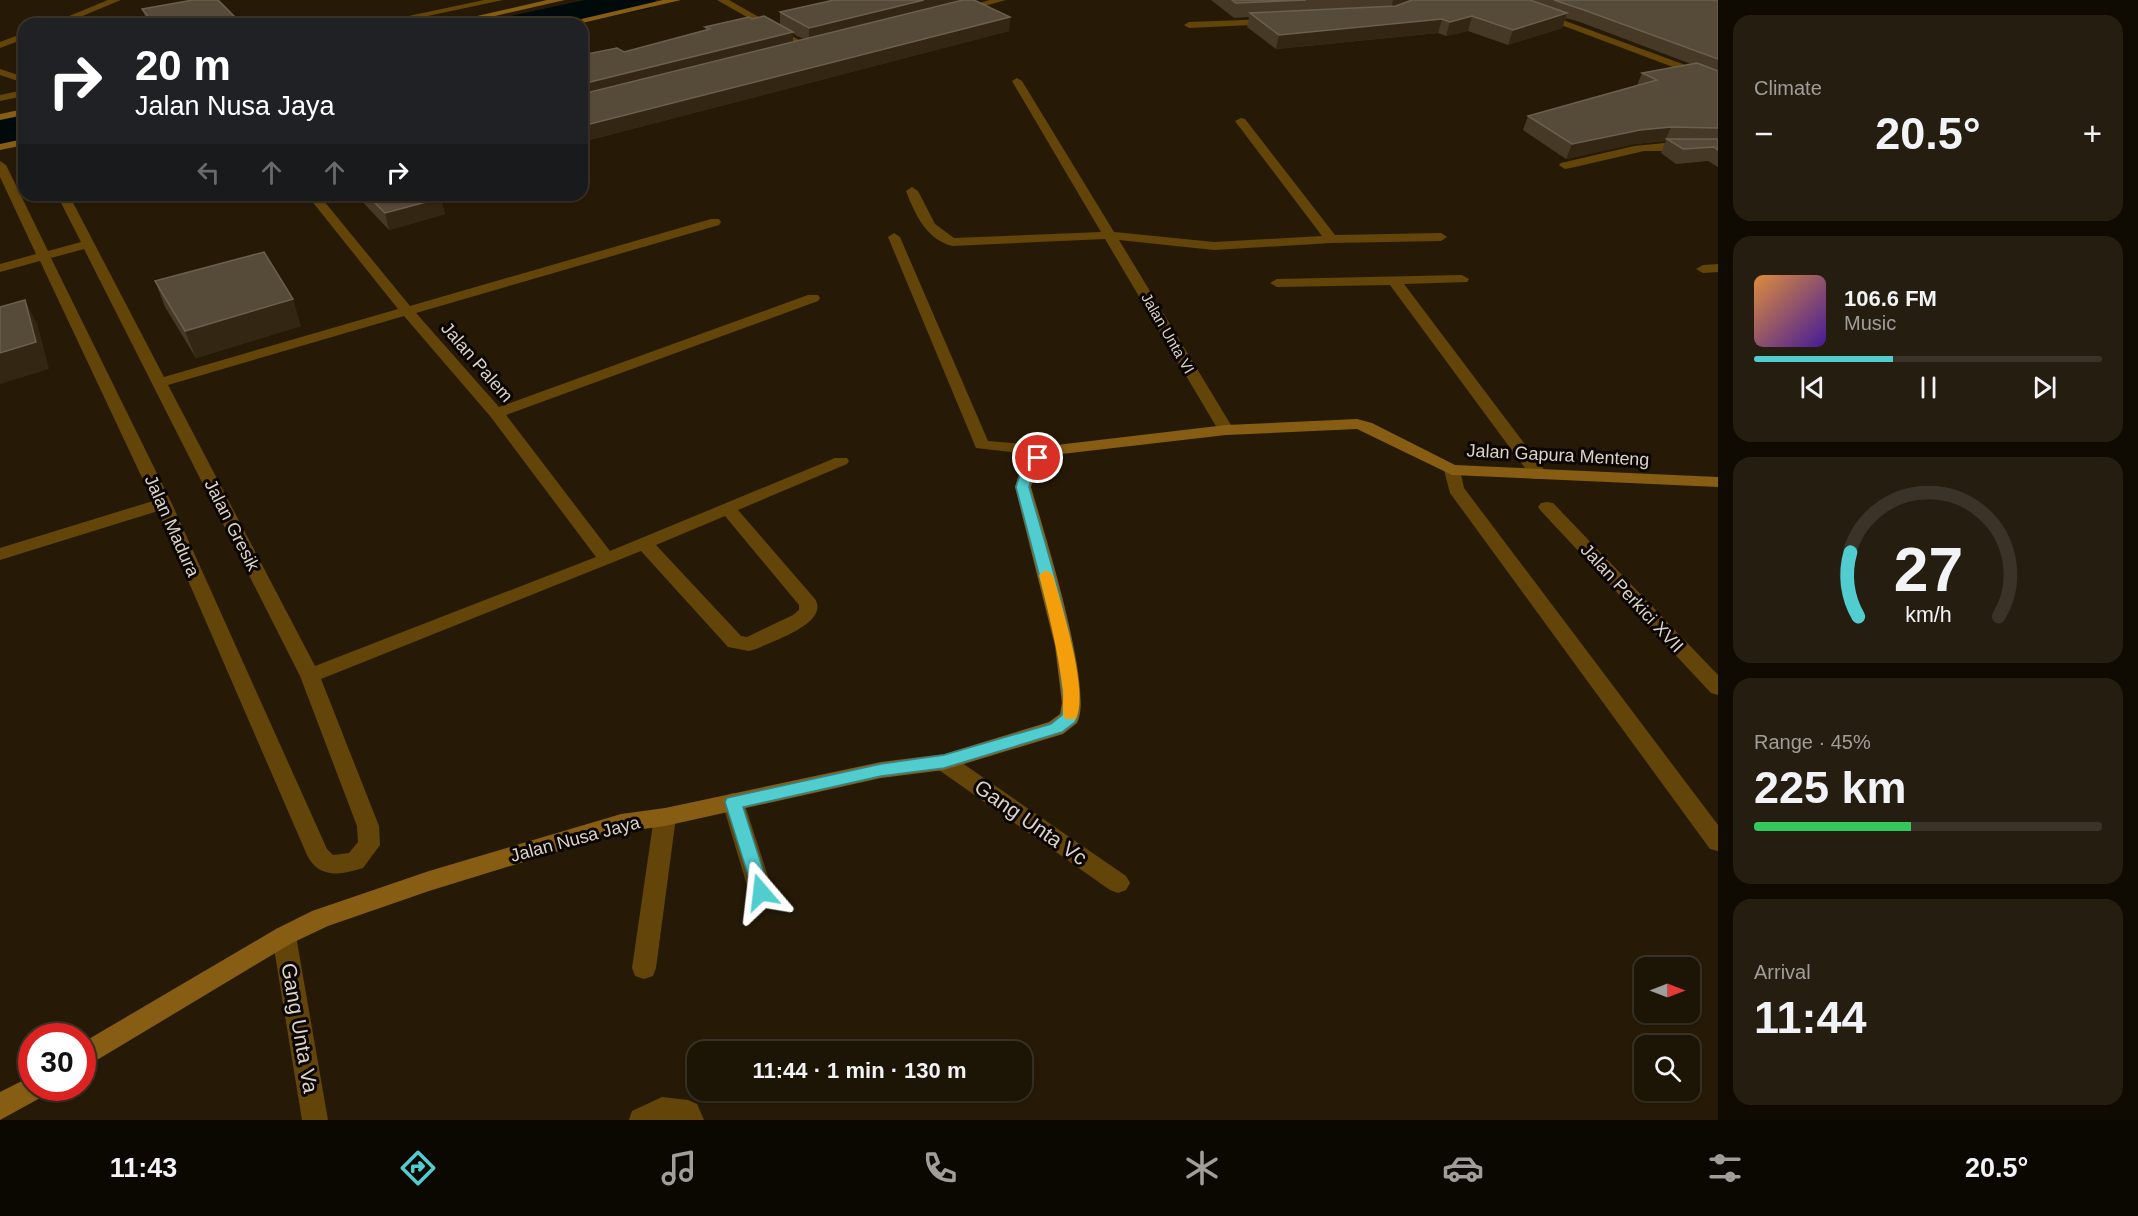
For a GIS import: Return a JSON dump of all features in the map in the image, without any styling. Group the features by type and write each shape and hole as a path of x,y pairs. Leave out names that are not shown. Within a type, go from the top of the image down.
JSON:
{"street":[{"path":"70,18 116,0"},
{"path":"406,18 498,0"},
{"path":"475,18 560,0"},
{"path":"588,19 676,0"},
{"path":"722,0 807,48"},
{"path":"944,14 1001,0"},
{"path":"1500,0 1718,81"},
{"path":"1189,25 1284,21"},
{"path":"0,45 18,38"},
{"path":"796,51 819,45"},
{"path":"0,72 18,78"},
{"name":"Jalan Unta VI","path":"1017,81 1226,430"},
{"path":"0,98 18,94"},
{"path":"0,117 18,113"},
{"path":"1241,121 1331,239"},
{"path":"0,147 18,143"},
{"path":"1565,165 1583,164 1634,149 1718,148"},
{"name":"Jalan Madura","path":"0,165 163,504 318,855 329,865 355,861"},
{"path":"912,191 924,222 936,235 952,242 1110,235 1214,246 1331,239 1442,237"},
{"name":"Jalan Gresik","path":"66,201 310,676 368,826 369,845 355,861"},
{"name":"Jalan Palem","path":"318,201 406,310 496,413 607,559"},
{"path":"158,383 715,222"},
{"path":"894,237 982,445 1048,452 1226,430"},
{"path":"0,268 88,244"},
{"path":"1703,269 1718,268"},
{"path":"1277,283 1462,279"},
{"path":"1394,280 1539,475"},
{"path":"496,413 813,298"},
{"name":"Jalan Gapura Menteng","path":"1226,430 1357,424 1366,426 1452,470 1718,482"},
{"name":"Jalan Nusa Jaya","path":"96,1050 284,936 320,918 429,881 621,823 665,817 881,770 944,762 1056,728 1070,718 1072,703 1065,646 1023,487 1027,471 1048,452"},
{"path":"310,676 607,559 841,461"},
{"path":"1452,470 1456,489 1718,842"},
{"path":"0,554 163,504"},
{"name":"Jalan Perkici XVII","path":"1547,507 1718,688"},
{"path":"644,542 735,642 748,644 800,620 807,614 808,603 726,508"},
{"name":"Gang Unta Vc","path":"944,762 1118,883"},
{"path":"733,802 761,892"},
{"path":"645,968 665,817"},
{"name":"Gang Unta Va","path":"284,936 315,1120"},
{"path":"0,1107 18,1097"},
{"path":"642,1120 662,1110 688,1113 691,1120"}],"building":[{"path":"193,0 218,0 236,18 149,18 142,9"},
{"path":"834,0 924,0 809,28 780,12"},
{"path":"963,0 974,0 1010,17 588,124 588,93"},
{"path":"1232,0 1306,0 1236,3"},
{"path":"1412,0 1530,0 1567,13 1513,30 1472,16 1450,22 1442,19 1279,35 1250,13 1396,6"},
{"path":"1554,0 1718,0 1718,59 1584,10"},
{"path":"764,16 793,32 588,83 588,54 617,48 624,52 710,29 705,27 749,17 752,19"},
{"path":"1697,63 1718,71 1718,128 1671,127 1640,130 1572,144 1528,116 1657,80 1642,73"},
{"path":"1667,139 1718,139 1718,150 1714,147 1683,149"},
{"path":"373,201 430,201 385,213"},
{"path":"264,252 293,299 185,331 155,281"},
{"path":"25,300 36,342 0,353 0,307"}],"waterway":[{"path":"552,18 638,0"},
{"path":"0,131 18,127"}],"slow traffic":[{"path":"1046,575 1065,646 1072,703 1070,714"}],"route":[{"path":"761,892 733,802 881,770 944,762 1056,728 1070,718 1072,703 1065,646 1023,487 1027,471 1038,458"}]}
